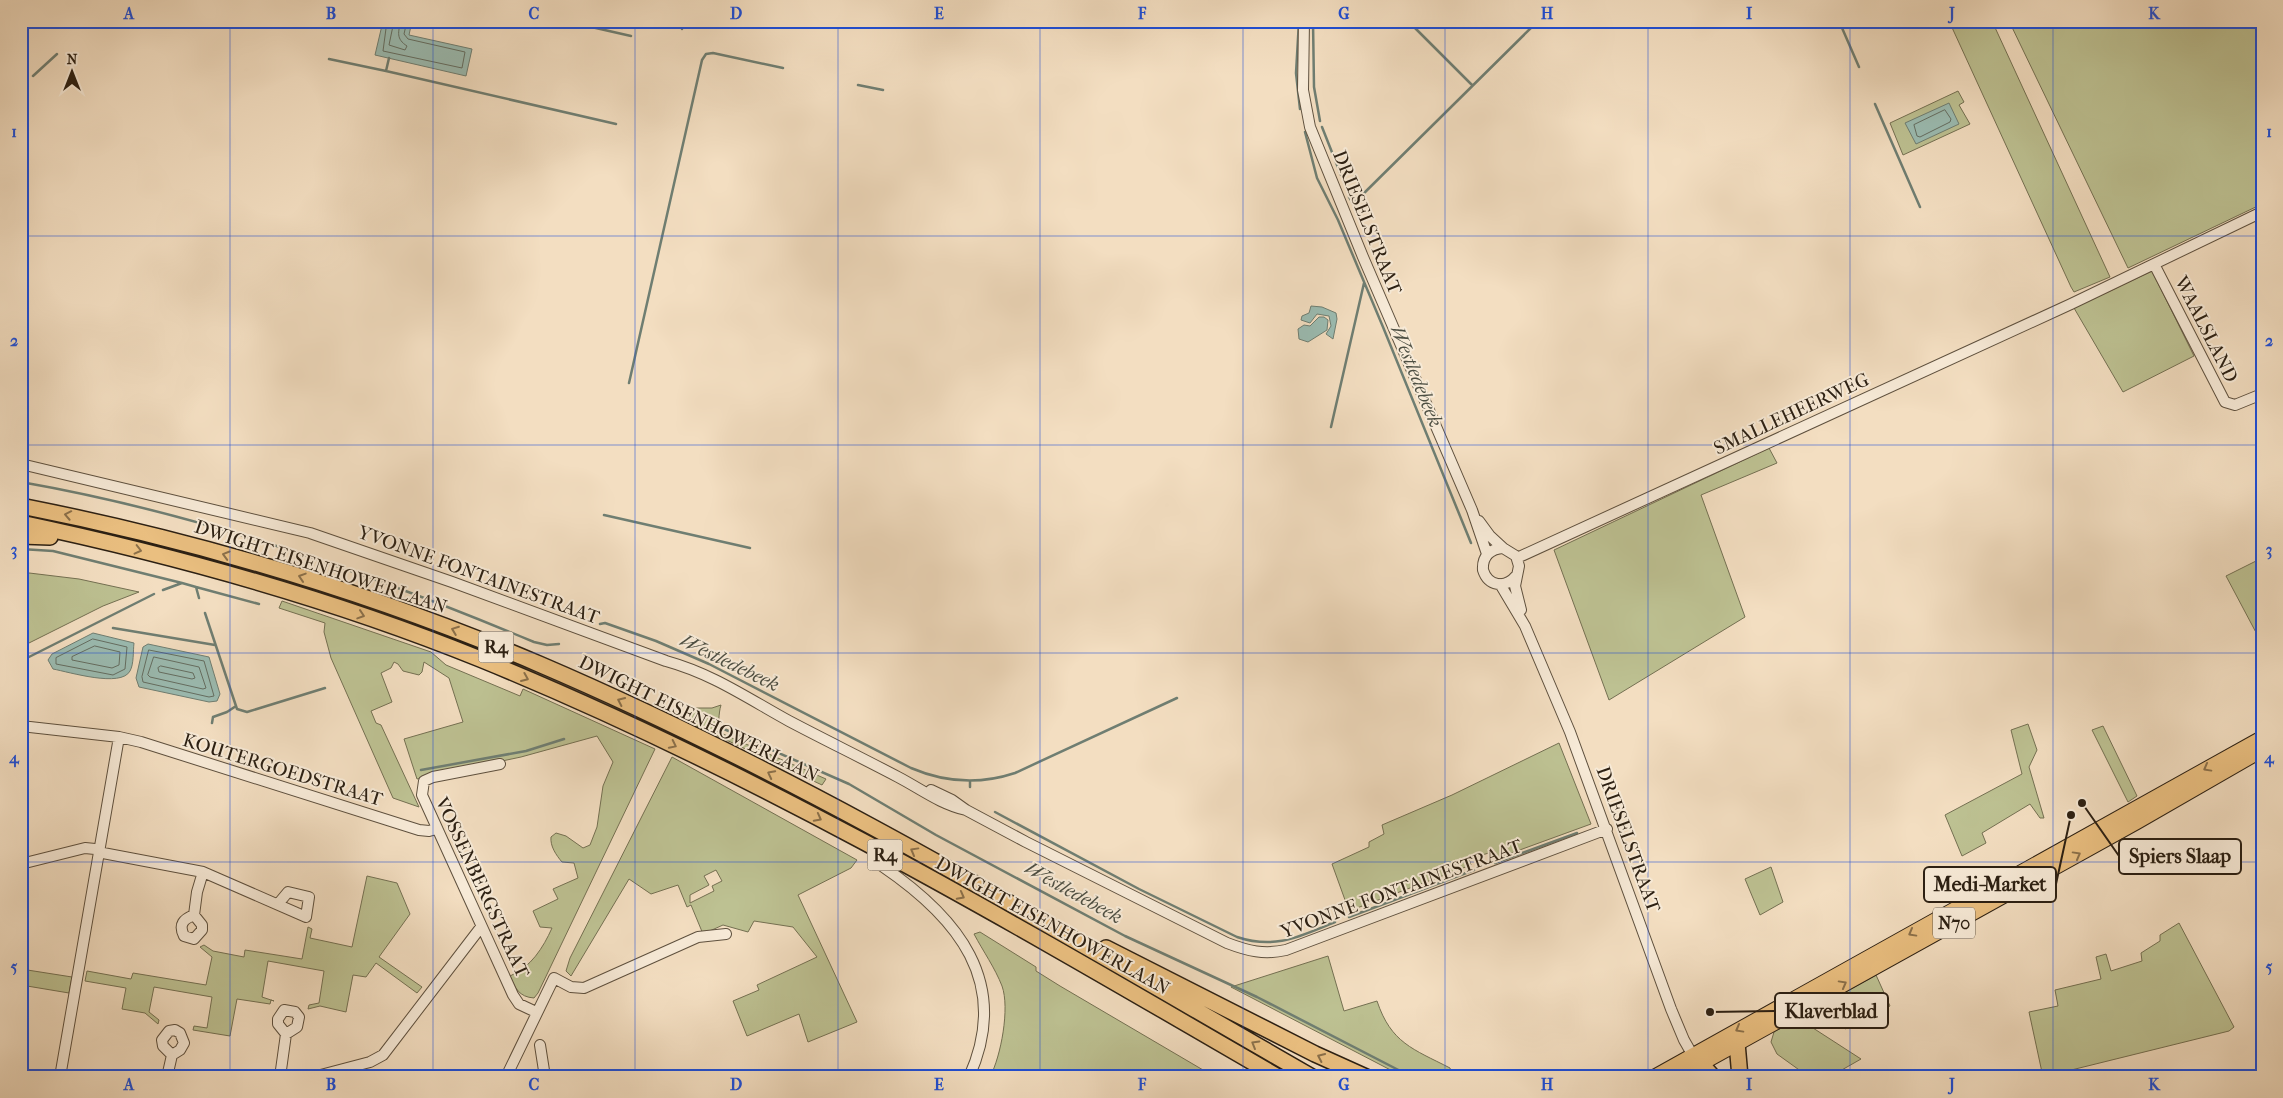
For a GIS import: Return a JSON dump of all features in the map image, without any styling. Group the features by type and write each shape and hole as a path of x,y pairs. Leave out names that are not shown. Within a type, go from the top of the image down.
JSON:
{"highway":[{"name":"DWIGHT EISENHOWERLAAN","path":"21,506 184,542 296,576 432,622 540,664 712,744 835,808 1034,917 1312,1077"},
{"name":"DWIGHT EISENHOWERLAAN","path":"21,523 90,538 240,577 366,616 480,659 652,734 736,775 1046,942 1278,1077"},
{"path":"21,536 77,540 90,538"},
{"path":"1034,917 1108,949 1315,1054 1366,1077"},
{"path":"1737,1043 1740,1077"},
{"path":"1697,1066 1705,1068 1714,1077"}],"main road":[{"name":"N70","path":"2040,868 2137,822 2229,768 2255,747 2262,738"},
{"name":"N70","path":"1654,1077 1697,1066 1873,961 2255,747"},
{"name":"N70","path":"1677,1077 1873,961"}],"street":[{"name":"DRIESELSTRAAT","path":"1304,21 1303,90 1310,127 1363,257 1472,510 1487,554 1482,564 1484,574 1490,581 1500,584 1525,626 1570,732 1671,1009 1697,1066"},
{"name":"SMALLEHEERWEG","path":"1517,558 2079,300 2262,212"},
{"name":"WAALSLAND","path":"2154,264 2225,402 2235,405 2262,394"},
{"name":"YVONNE FONTAINESTRAAT","path":"21,464 275,523 347,545 657,658 695,669 789,721 902,779 952,800 966,810 1227,943 1248,951 1261,953 1286,950 1606,829"},
{"name":"DRIESELSTRAAT","path":"1472,510 1485,531 1517,558 1519,566 1515,586 1525,626"},
{"path":"1487,554 1492,550 1503,548"},
{"path":"1500,584 1507,583 1516,576"},
{"name":"KOUTERGOEDSTRAAT","path":"21,726 120,737 141,742 420,830 429,831 436,829"},
{"path":"60,1077 120,737"},
{"name":"VOSSENBERGSTRAAT","path":"500,764 433,777 424,782 422,795 518,1004 536,1012"},
{"path":"21,864 85,848 203,872 278,904"},
{"path":"882,866 915,888 946,919 962,941 978,972 982,990 984,1022 982,1036 969,1077"},
{"path":"194,915 197,892 203,872"},
{"path":"313,1077 370,1062 383,1055 481,927"},
{"path":"506,1077 554,978 571,987 584,988 698,937 726,934"},
{"path":"280,1077 286,1034"},
{"path":"540,1045 545,1077"},
{"path":"167,1077 172,1055"}],"green space":[{"path":"1949,21 1992,21 2110,277 2074,292"},
{"path":"2009,21 2262,21 2262,204 2128,268"},
{"path":"1958,91 1964,102 1959,105 1970,124 1903,155 1890,123"},
{"path":"2152,271 2194,356 2123,392 2074,308"},
{"path":"1769,448 1777,463 1701,495 1745,617 1609,700 1554,550"},
{"path":"2262,558 2262,639 2260,640 2226,576"},
{"path":"21,572 79,579 139,592 103,606 21,647"},
{"path":"282,601 431,652 446,665 520,696 523,689 655,749 534,998 521,994 510,976 524,968 536,956 552,928 540,927 533,911 558,899 553,889 578,878 574,863 562,862 552,847 551,837 556,833 566,836 583,848 590,845 597,827 603,786 613,762 597,736 521,757 417,779 404,739 463,722 449,678 424,662 422,672 419,675 403,671 394,662 391,668 381,673 392,702 371,711 376,723 381,725 419,807 393,798 331,658 324,632 325,623 279,608"},
{"path":"721,705 716,731 826,779 822,785 688,722 695,708 712,708"},
{"path":"2028,724 2037,750 2029,767 2044,818 2040,818 2030,804 1982,833 1986,843 1962,856 1945,815 2022,774 2011,730"},
{"path":"2103,726 2137,796 2128,802 2092,730"},
{"path":"1559,743 1591,824 1495,859 1492,852 1469,859 1471,865 1349,911 1332,864 1369,847 1369,842 1384,834 1382,825 1452,795"},
{"path":"672,757 857,860 851,868 798,895 857,1022 808,1042 799,1014 747,1036 733,1001 759,990 757,985 817,957 793,927 754,921 748,932 723,925 703,934 691,905 687,907 678,885 651,894 629,879 571,976 566,971 570,958","holes":["716,870 722,881 712,886 714,891 690,903 690,895 709,885 704,876"]},
{"path":"1771,867 1783,902 1760,915 1745,879"},
{"path":"367,876 397,883 410,914 379,957 422,987 417,993 376,963 366,977 353,975 346,1012 320,1006 308,1009 309,1005 319,1003 324,971 268,961 262,997 271,1000 270,1004 237,999 230,1036 193,1030 194,1026 207,1028 212,997 154,987 149,1012 159,1020 158,1024 145,1013 122,1009 126,988 85,981 87,971 131,979 133,973 206,985 212,957 200,947 204,945 213,951 244,957 245,950 302,959 308,927 312,929 310,938 352,947"},
{"path":"2179,923 2234,1027 2229,1031 2043,1077 2029,1012 2058,1006 2055,990 2101,979 2096,957 2106,954 2111,971 2142,961 2141,953 2160,941 2160,935"},
{"path":"980,932 1036,967 1036,971 1060,986 1215,1077 990,1077 1001,1045 1005,1007 1002,986 974,934"},
{"path":"1328,956 1344,1011 1377,1001 1389,1027 1396,1036 1414,1050 1450,1068 1453,1077 1404,1077 1231,987"},
{"path":"21,969 72,977 69,993 21,985"},
{"path":"1876,975 1890,1006 1845,1029 1836,1014 1813,1028 1861,1059 1840,1071 1847,1077 1809,1077 1777,1054 1771,1042 1774,1032"}],"water":[{"path":"383,21 412,21 409,35 472,49 466,76 375,55"},
{"path":"1949,103 1959,124 1916,144 1905,123"},
{"path":"1311,306 1322,307 1336,313 1337,319 1333,339 1326,334 1331,326 1329,316 1317,314 1310,323 1301,320 1302,316 1309,313"},
{"path":"1319,317 1324,317 1328,320 1327,330 1308,342 1299,339 1298,329 1304,325 1310,326"},
{"path":"93,633 134,643 133,661 130,671 125,676 106,679 94,678 53,669 48,660 52,654"},
{"path":"148,644 209,657 220,694 217,701 209,702 139,687 136,678 143,647"}],"waterway":[{"path":"565,21 631,36"},
{"path":"682,21 682,29"},
{"path":"1299,21 1296,73 1300,109"},
{"path":"1313,21 1314,87 1320,121"},
{"path":"1408,21 1472,85"},
{"path":"1349,197 1353,204 1538,21"},
{"path":"1839,21 1859,67"},
{"path":"629,383 702,60 706,54 713,53 783,68"},
{"path":"33,76 57,54"},
{"path":"389,58 386,71 616,124"},
{"path":"329,59 386,71"},
{"path":"858,85 883,90"},
{"path":"1875,104 1920,207"},
{"path":"1322,127 1341,175"},
{"name":"Westledebeek","path":"1305,132 1317,178 1338,220 1471,543"},
{"path":"1331,427 1364,283"},
{"path":"21,482 153,510 218,528 346,569 534,642 547,645 559,644"},
{"path":"604,515 750,548"},
{"path":"248,543 250,537"},
{"path":"21,549 53,551 182,583"},
{"path":"163,590 182,583 196,587 199,598"},
{"path":"196,587 259,604"},
{"path":"21,661 154,594"},
{"path":"205,613 237,709 247,712 325,688"},
{"name":"Westledebeek","path":"600,624 605,623 656,641 709,664 911,768 937,777 963,781 976,781 1015,773 1177,698"},
{"path":"113,628 215,645"},
{"path":"212,723 213,717 227,712 236,706"},
{"name":"Westledebeek","path":"724,729 849,784 936,835 1125,936 1257,997 1412,1077"},
{"path":"421,770 526,751 564,739"},
{"name":"Westledebeek","path":"970,782 970,787"},
{"path":"995,812 1139,889 1237,937 1251,941 1276,942 1288,940 1335,922"},
{"path":"1495,863 1577,833"},
{"path":"1349,917 1474,870"}],"place":[{"name":"Spiers Slaap","path":"2082,803"},
{"name":"Medi-Market","path":"2071,815"},
{"name":"Klaverblad","path":"1710,1012"}]}
